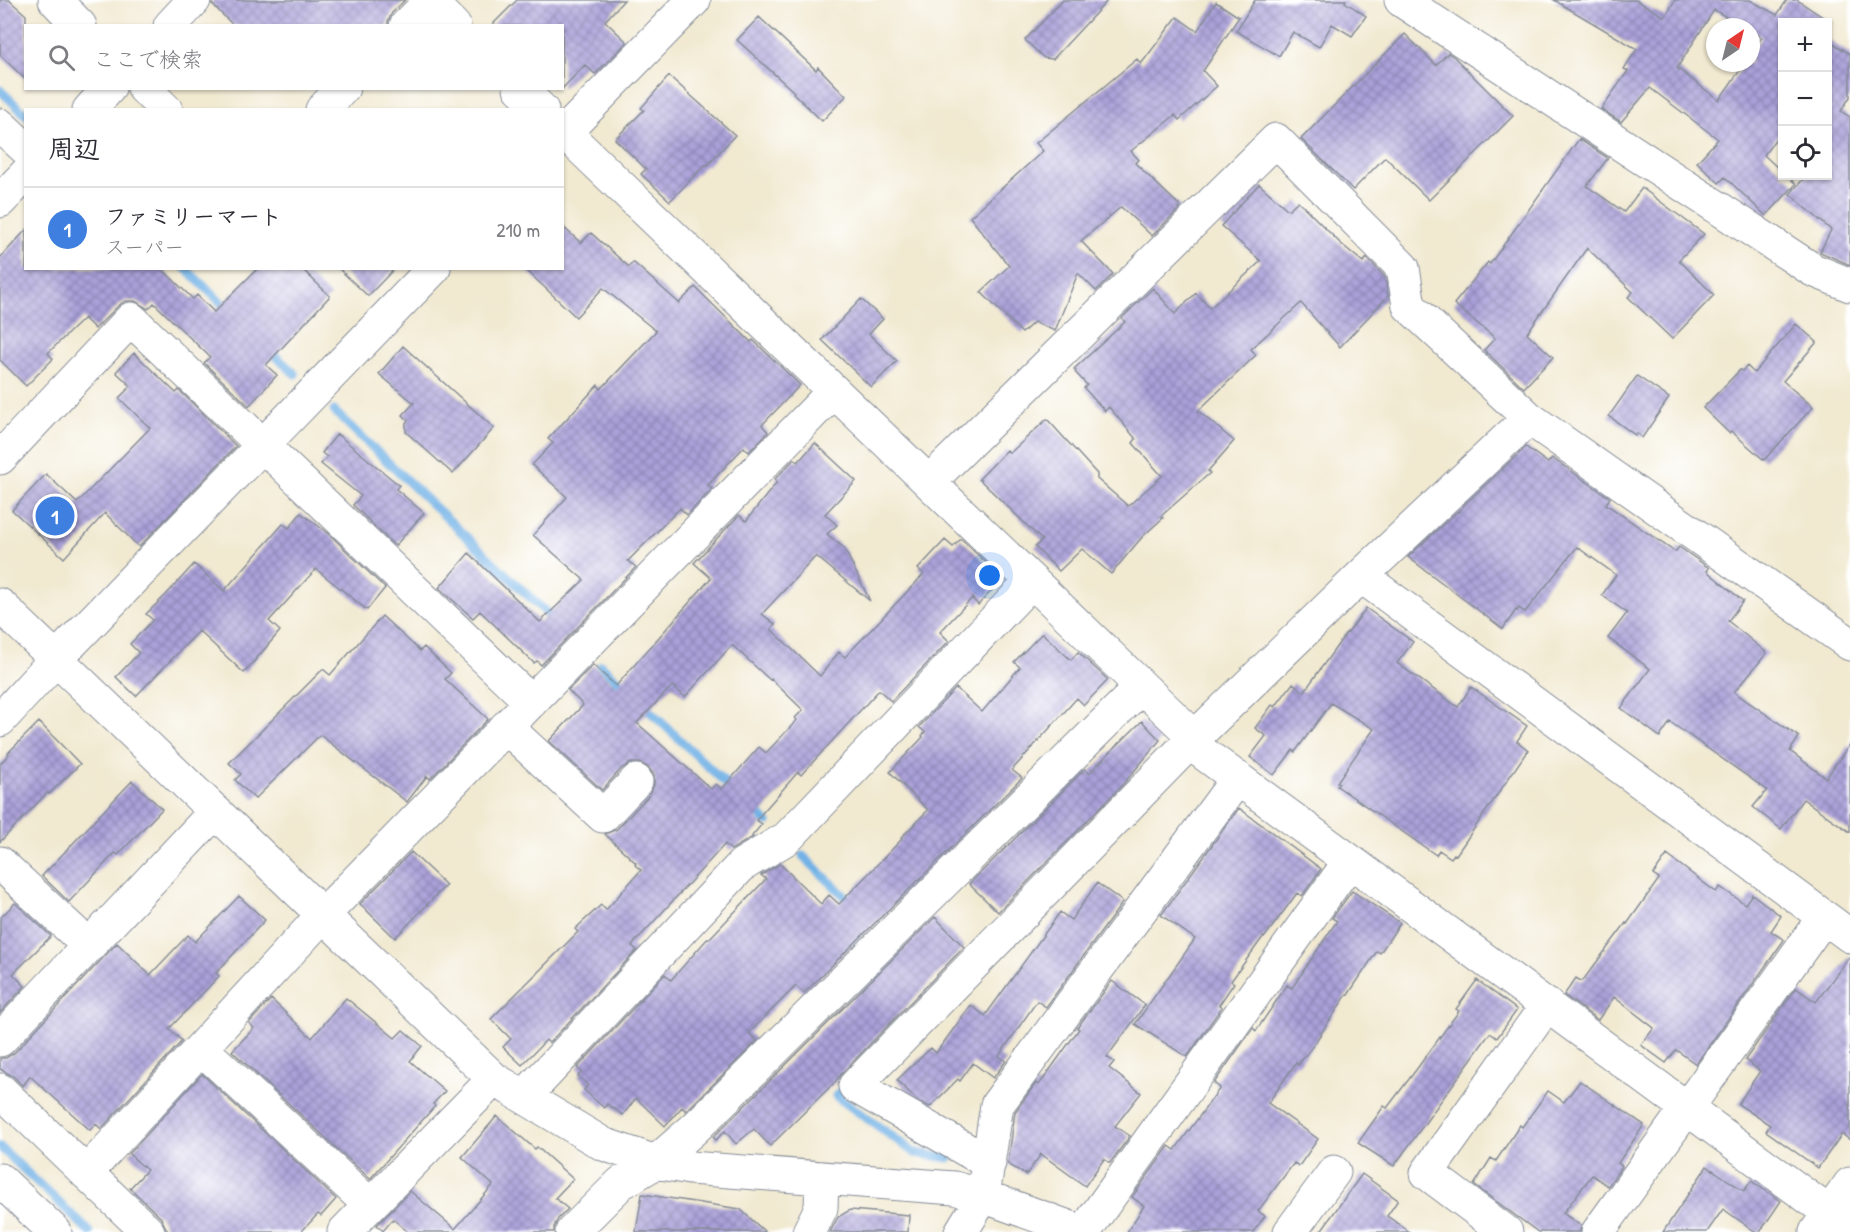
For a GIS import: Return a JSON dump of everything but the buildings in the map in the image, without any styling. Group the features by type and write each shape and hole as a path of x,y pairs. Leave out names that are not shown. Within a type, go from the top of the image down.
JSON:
{"street":[{"path":"54,0 78,24"},
{"path":"172,24 194,0"},
{"path":"564,132 693,0"},
{"path":"1401,0 1814,270 1850,285"},
{"path":"408,24 429,1 452,24"},
{"path":"91,108 107,90"},
{"path":"146,90 164,108"},
{"path":"324,108 341,90"},
{"path":"522,90 540,108"},
{"path":"0,125 24,148"},
{"path":"564,134 1186,729 1198,746 1350,861 1688,1108 1832,1224 1850,1184"},
{"path":"929,482 1276,140 1403,268 1409,306 1529,418 1850,644"},
{"path":"0,201 24,176"},
{"path":"0,720 56,659 432,270"},
{"path":"0,458 131,319 531,702"},
{"path":"86,1173 323,915 834,391"},
{"path":"989,1163 855,1086 1198,746 1361,576 1529,418"},
{"path":"1361,576 1850,936"},
{"path":"524,1097 742,865 787,838 1032,581"},
{"path":"0,605 494,1079 603,1144 656,1162 690,1168 954,1188 1083,1232 1350,861"},
{"path":"572,1232 621,1183 656,1162 695,1128 1142,687"},
{"path":"506,727 603,816 636,782"},
{"path":"961,1232 983,1196 998,1105 1238,778"},
{"path":"0,1040 215,812"},
{"path":"0,863 89,946"},
{"path":"1598,1232 1824,917"},
{"path":"1506,1232 1426,1173 1547,1005"},
{"path":"201,1048 370,1205"},
{"path":"344,1232 494,1079"},
{"path":"0,1090 148,1232"},
{"path":"1290,1232 1334,1172"},
{"path":"809,1232 821,1208 822,1178"},
{"path":"0,1180 55,1232"}],"waterway":[{"path":"0,90 24,113"},
{"path":"187,270 231,312"},
{"path":"266,347 295,374"},
{"path":"334,411 555,621"},
{"path":"601,665 628,690"},
{"path":"640,702 735,792"},
{"path":"751,807 767,822"},
{"path":"803,856 853,904"},
{"path":"849,1083 836,1096 915,1153 949,1158"},
{"path":"0,1147 90,1232"}],"place":[{"name":"ファミリーマート","path":"55,516"}]}
